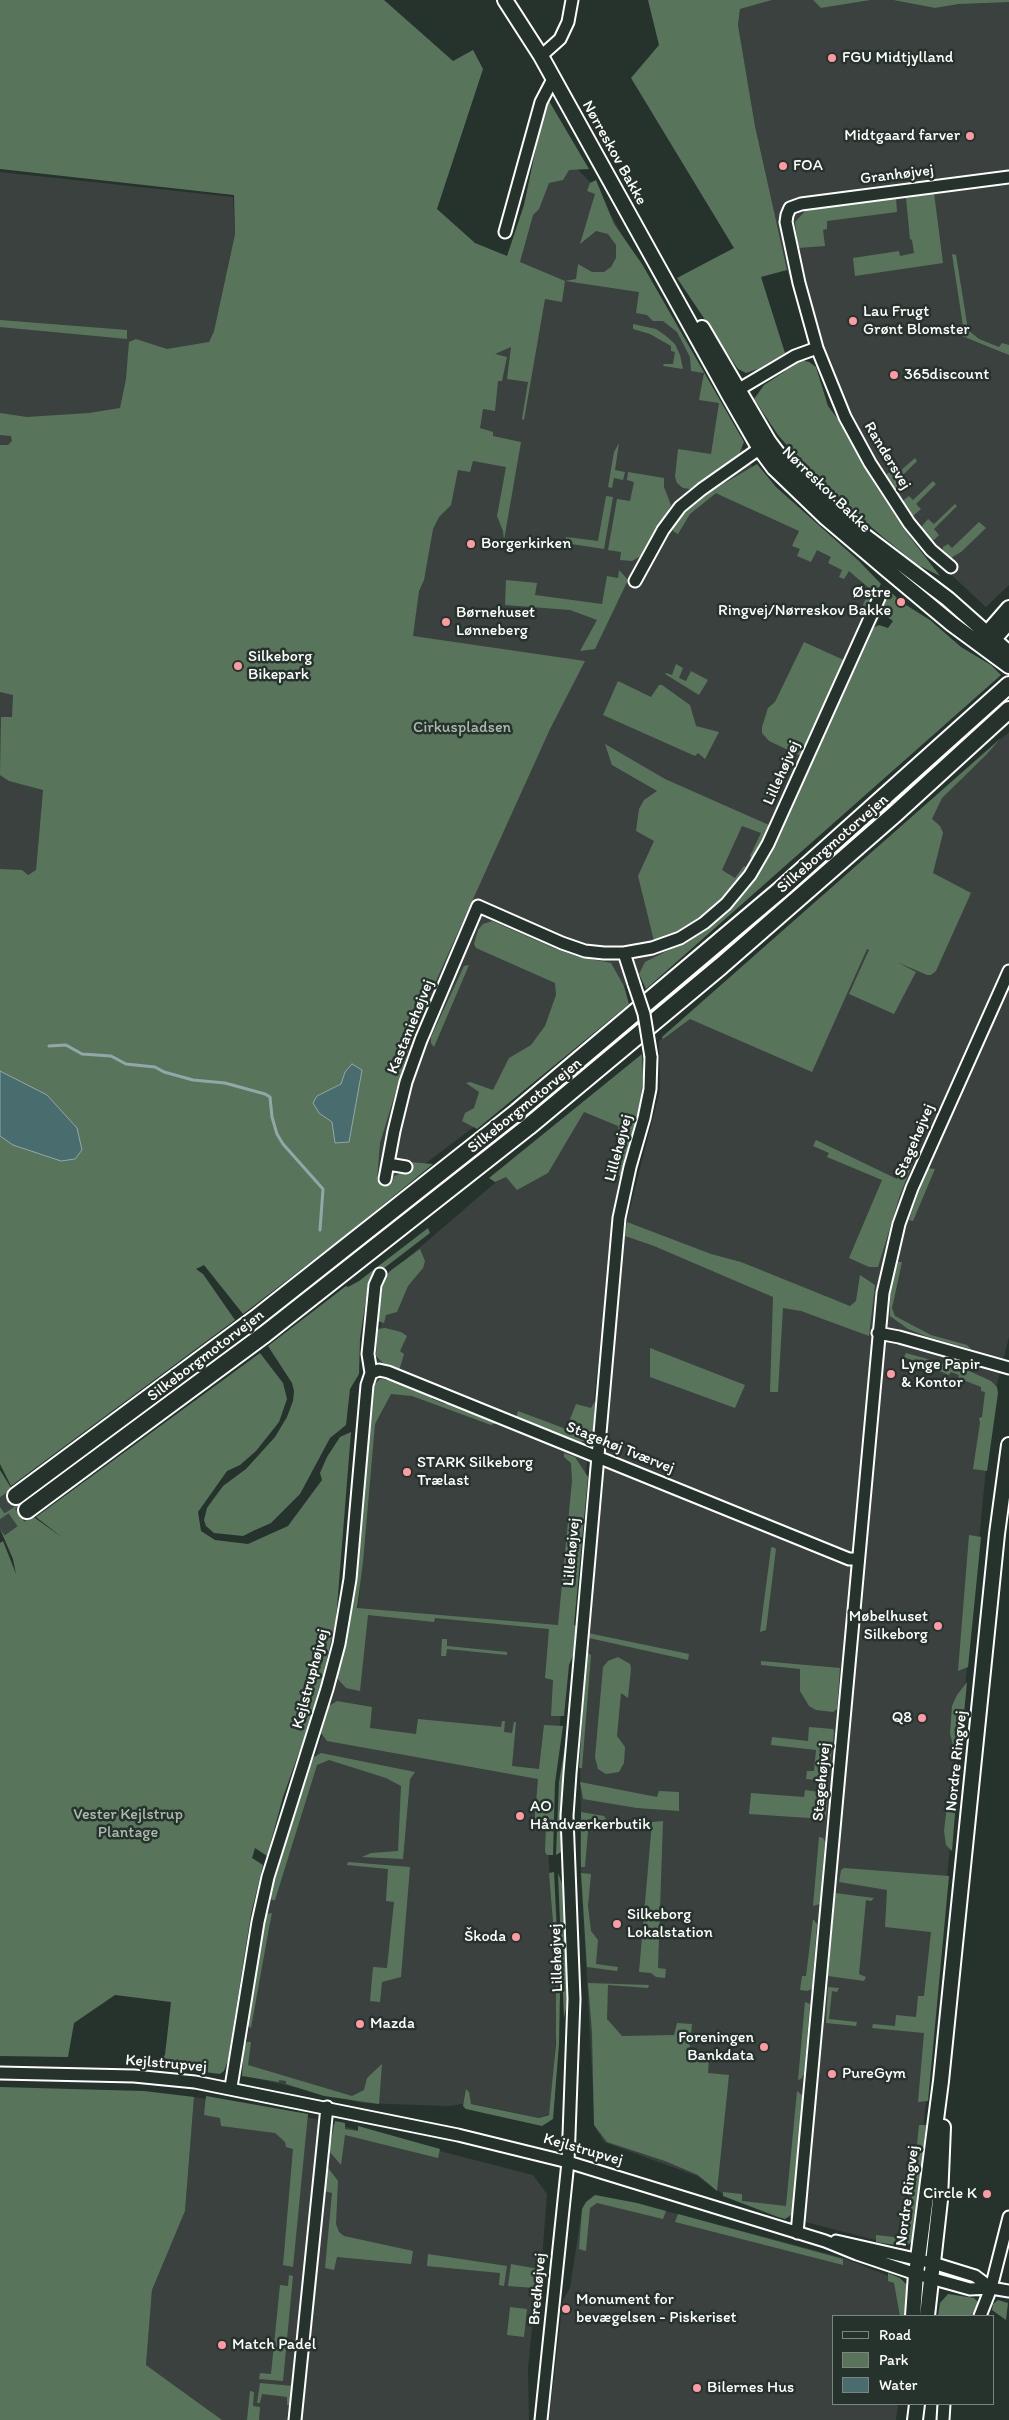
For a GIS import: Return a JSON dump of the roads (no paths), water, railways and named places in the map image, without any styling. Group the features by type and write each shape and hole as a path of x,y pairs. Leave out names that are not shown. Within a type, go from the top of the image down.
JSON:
{"highway":[{"name":"Silkeborgmotorvejen","path":"16,1496 255,1319 517,1112 772,897 1009,685"},
{"name":"Silkeborgmotorvejen","path":"27,1510 265,1334 528,1127 763,929 1009,710"}],"main road":[{"name":"Nørreskov Bakke","path":"505,0 541,56 674,295 785,479 936,611 986,639"},
{"name":"Nørreskov Bakke","path":"764,446 841,518 948,599 1008,662"},
{"path":"986,639 1009,608"},
{"path":"986,639 1009,622"},
{"name":"Nordre Ringvej","path":"913,2315 917,2259 941,2081 997,1534 1009,1445"},
{"name":"Nordre Ringvej","path":"927,2315 940,2200 943,2123 941,2081"},
{"path":"906,2420 907,2405"},
{"path":"915,2420 917,2405"}],"street":[{"path":"541,56 560,39 568,22 572,0"},
{"path":"505,232 541,102 553,79"},
{"name":"Granhøjvej","path":"790,208 801,204 1009,177"},
{"name":"Randersvej","path":"790,208 786,222 799,283 817,348 845,417 870,463 909,523 931,550 951,567"},
{"path":"734,392 795,356 817,348"},
{"path":"636,581 663,530 680,507 702,488 764,446"},
{"name":"Lillehøjvej","path":"478,906 562,943 585,951 624,953 652,948 670,942 704,923 726,904 750,875 768,844 879,598"},
{"name":"Kastaniehøjvej","path":"386,1179 406,1082 421,1040 478,906"},
{"name":"Lillehøjvej","path":"568,2162 574,1974 567,1816 619,1218 650,1089 651,1057 644,1014 624,953"},
{"name":"Stagehøjvej","path":"797,2233 878,1333 891,1254 912,1188 1009,971"},
{"path":"388,1164 406,1167"},
{"name":"Kejlstruphøjvej","path":"231,2087 258,1922 268,1877 328,1690 339,1644 350,1579 366,1385 372,1373 368,1354 374,1285 380,1274"},
{"path":"878,1333 899,1336 1009,1368"},
{"name":"Stagehøj Tværvej","path":"372,1373 379,1370 388,1372 849,1559 858,1559"},
{"name":"Kejlstrupvej","path":"0,2073 134,2076 195,2082 231,2087 458,2135 568,2162 825,2241 916,2274 970,2289 991,2288 1009,2291"},
{"path":"295,2420 327,2107"},
{"name":"Bredhøjvej","path":"541,2420 568,2162"},
{"path":"980,2315 991,2288 1009,2217"},
{"name":"Kejlstrupvej","path":"825,2241 840,2241 933,2263 975,2276 991,2288"},
{"path":"943,2420 944,2405"}],"water":[{"path":"352,1064 362,1070 349,1142 335,1143 332,1122 319,1113 313,1103 317,1096 341,1084 345,1072"},
{"path":"0,1071 47,1095 77,1128 82,1150 75,1159 61,1161 13,1145 0,1136"}],"waterway":[{"path":"49,1046 66,1045 82,1054 111,1056 126,1064 155,1067 164,1072 193,1080 225,1083 270,1097 272,1117 277,1134 283,1144 323,1189 320,1230"}],"tunnel":[{"path":"0,1507 16,1496"},
{"path":"0,1529 27,1510"}],"place":[{"name":"FGU Midtjylland","path":"832,58"},
{"name":"Midtgaard farver","path":"970,136"},
{"name":"FOA","path":"783,166"},
{"name":"Lau Frugt Grønt Blomster","path":"853,321"},
{"name":"365discount","path":"894,375"},
{"name":"Borgerkirken","path":"471,544"},
{"name":"Østre Ringvej/Nørreskov Bakke","path":"901,602"},
{"name":"Børnehuset Lønneberg","path":"446,622"},
{"name":"Silkeborg Bikepark","path":"238,666"},
{"name":"Lynge Papir & Kontor","path":"891,1374"},
{"name":"STARK Silkeborg Trælast","path":"407,1472"},
{"name":"Møbelhuset Silkeborg","path":"938,1626"},
{"name":"Q8","path":"922,1718"},
{"name":"AO Håndværkerbutik","path":"520,1816"},
{"name":"Silkeborg Lokalstation","path":"617,1924"},
{"name":"Škoda","path":"516,1937"},
{"name":"Mazda","path":"360,2024"},
{"name":"Foreningen Bankdata","path":"764,2047"},
{"name":"PureGym","path":"832,2074"},
{"name":"Circle K","path":"987,2194"},
{"name":"Monument for bevægelsen - Piskeriset","path":"566,2309"},
{"name":"Match Padel","path":"222,2345"},
{"name":"Bilernes Hus","path":"697,2388"}],"park label":[{"name":"Cirkuspladsen","path":"462,728"},
{"name":"Vester Kejlstrup Plantage","path":"128,1824"}]}
